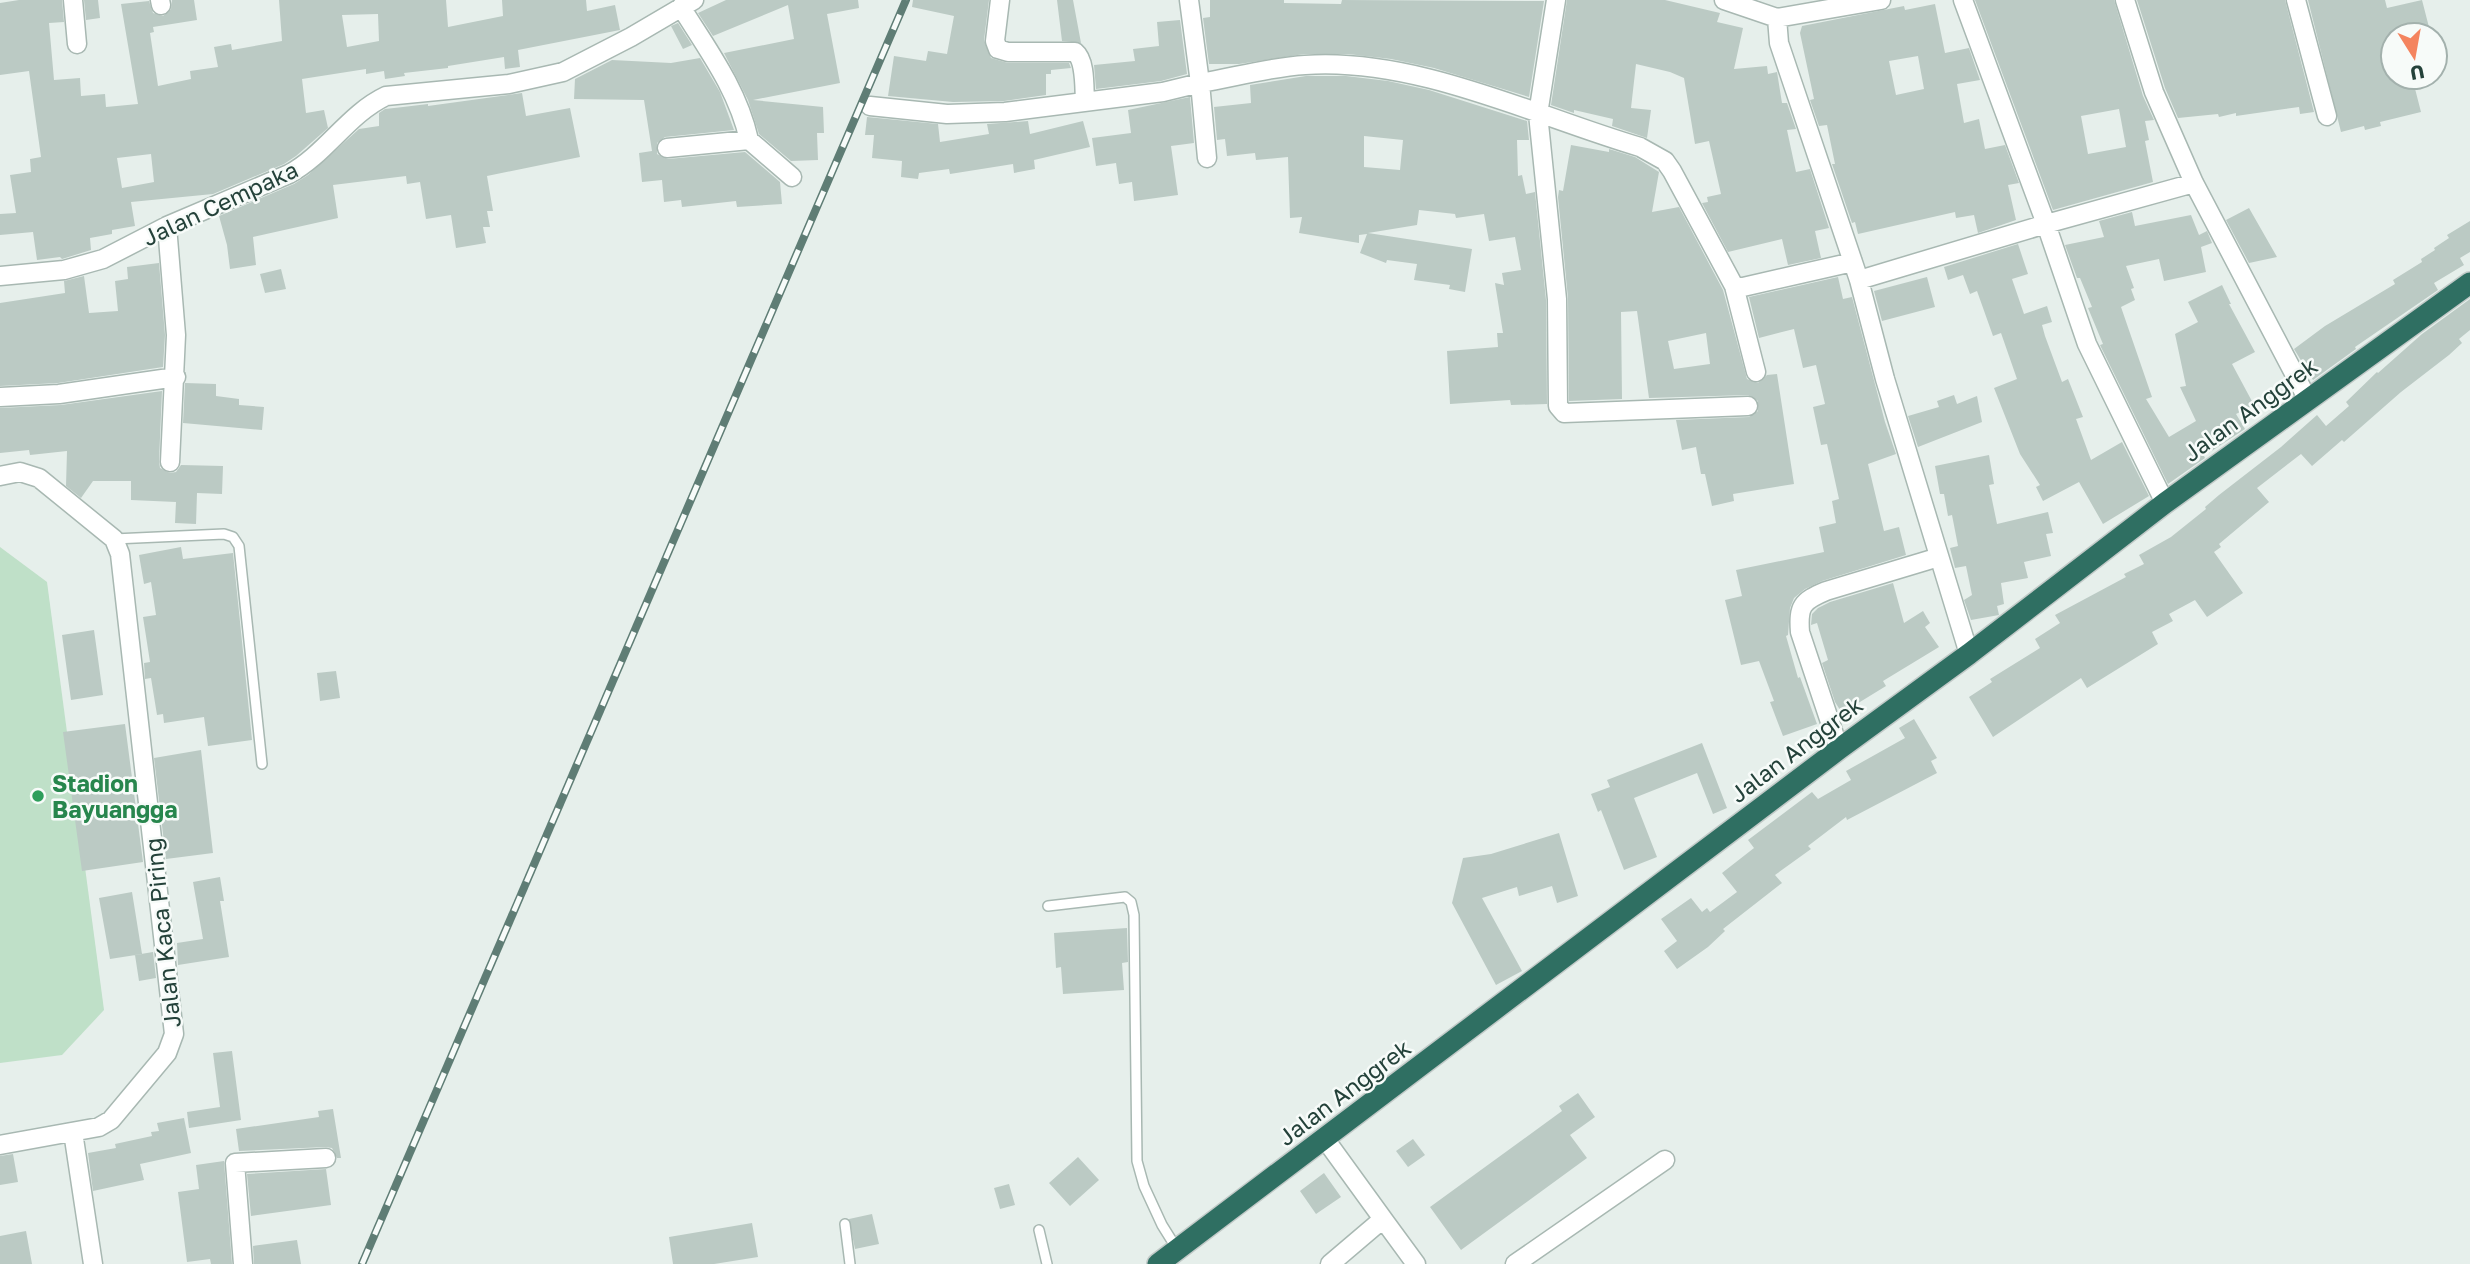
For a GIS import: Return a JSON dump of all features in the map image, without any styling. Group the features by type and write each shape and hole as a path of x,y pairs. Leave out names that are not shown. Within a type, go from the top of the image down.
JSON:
{"highway":[{"name":"Jalan Anggrek","path":"1158,1264 1175,1244 1325,1139 2165,503 2470,283"}],"street":[{"path":"73,0 77,44"},
{"path":"1000,0 995,40 998,49 1008,52 1075,52 1082,64 1085,102"},
{"path":"1189,0 1208,158"},
{"path":"1556,0 1538,114 1557,299 1560,411 1564,413 1748,406"},
{"path":"1724,0 1777,18 1881,0"},
{"path":"1963,0 2046,224 2087,344 2165,503"},
{"path":"2124,0 2154,92 2194,183 2308,400"},
{"path":"2296,0 2327,116"},
{"path":"687,4 730,84 745,121 749,140 792,177"},
{"name":"Jalan Cempaka","path":"0,276 64,270 103,259 167,226 304,166 369,104 386,96 509,85 563,72 687,4"},
{"path":"1777,18 1779,43 1859,279 1885,379 1969,654"},
{"path":"870,106 947,114 1005,112 1163,92 1304,65 1353,66 1396,71 1436,80 1640,147 1665,161 1689,200 1734,286 1756,372"},
{"path":"667,148 749,140"},
{"path":"1859,279 2194,183"},
{"path":"167,226 176,335 170,462"},
{"path":"1734,286 1743,287 1853,262"},
{"path":"0,397 59,394 176,376"},
{"path":"0,476 20,472 38,478 114,539"},
{"name":"Jalan Kaca Piring","path":"0,1145 99,1127 111,1120 167,1053 174,1034 121,554 114,539"},
{"path":"1839,749 1800,632 1799,614 1802,605 1826,591 1939,557"},
{"path":"73,1132 93,1264"},
{"path":"1325,1139 1416,1264"},
{"path":"243,1264 235,1163 326,1158"},
{"path":"1515,1264 1665,1160"},
{"path":"1330,1264 1383,1219"}],"lane":[{"path":"114,539 225,534 233,537 239,547 262,764"},
{"path":"1048,906 1125,897 1131,902 1134,915 1137,1161 1144,1186 1162,1225 1175,1244"},
{"path":"845,1224 850,1264"},
{"path":"1039,1230 1047,1264"}],"green space":[{"name":"Stadion Bayuangga","path":"0,547 47,582 104,1010 62,1055 0,1063"}],"building":[{"path":"62,0 64,22 49,23 54,80 80,78 81,96 105,94 106,107 138,104 121,4 149,1 153,13 163,16 171,9 172,0 194,0 197,20 153,27 154,32 150,33 158,86 191,79 190,71 218,67 214,47 231,44 232,50 282,41 279,0 446,0 448,27 503,16 502,0 586,0 587,11 615,5 620,30 518,50 520,67 505,69 504,57 404,73 405,76 385,79 384,71 366,74 366,69 302,79 306,113 324,110 328,128 296,156 284,164 213,194 131,202 135,226 90,238 91,250 62,259 37,260 33,232 0,235 0,214 16,213 10,175 31,172 30,159 41,157 29,71 0,75 0,3","holes":["378,14 379,41 347,47 342,15","151,154 154,182 122,188 117,158"]},
{"path":"84,0 98,0 100,18 86,20"},
{"path":"726,0 858,0 859,8 827,14 840,83 753,100 823,107 824,133 817,133 818,160 791,161 759,134 748,100 724,53 794,39 788,5 713,36 698,13"},
{"path":"913,0 989,0 984,40 991,58 1008,63 1069,63 1071,68 1051,70 1051,74 1046,74 1046,95 1004,101 953,102 888,96 894,56 926,61 928,51 947,54 954,16 912,7"},
{"path":"1057,0 1073,0 1081,43 1062,41"},
{"path":"1210,0 1284,0 1284,3 1341,4 1342,0 1544,1 1529,97 1434,68 1348,54 1304,54 1239,64 1209,64 1203,18 1210,17"},
{"path":"1567,0 1665,0 1720,13 1717,22 1743,28 1734,69 1767,66 1768,74 1777,72 1782,103 1787,103 1796,129 1787,130 1796,172 1810,169 1829,228 1815,231 1821,258 1788,265 1782,239 1728,252 1702,203 1708,202 1707,197 1721,194 1709,141 1695,144 1684,78 1636,64 1631,108 1651,110 1647,138 1612,126 1613,119 1574,110 1574,113 1551,105"},
{"path":"1975,0 2114,0 2143,96 2154,120 2145,121 2149,140 2145,141 2153,182 2053,210","holes":["2119,109 2126,147 2088,154 2081,116"]},
{"path":"2137,0 2285,0 2314,112 2300,114 2299,107 2236,116 2236,113 2219,117 2218,114 2178,118 2165,88"},
{"path":"2308,0 2385,0 2387,8 2422,0 2427,21 2379,21 2379,91 2416,91 2421,112 2380,122 2381,126 2365,130 2364,126 2341,132"},
{"path":"1935,4 1945,53 1969,48 1980,80 1957,84 1964,123 1979,119 1985,149 2005,145 2019,183 2008,185 2016,220 1978,233 1974,215 1956,218 1955,212 1858,234 1855,222 1852,223 1832,164 1835,164 1827,125 1819,126 1810,100 1814,99 1800,33 1802,26 1904,6 1905,10","holes":["1918,56 1924,89 1896,95 1889,61"]},
{"path":"1180,20 1187,74 1161,81 1096,89 1094,65 1135,61 1133,49 1159,46 1157,22"},
{"path":"678,23 692,45 683,49 671,26"},
{"path":"700,58 720,92 734,130 665,137 657,143 657,154 668,159 745,152 780,182 782,204 737,207 736,201 682,207 681,200 664,202 662,180 642,182 639,153 652,151 644,100 574,99 575,79 612,60 671,63"},
{"path":"1306,76 1346,76 1388,81 1429,90 1527,121 1529,140 1517,140 1518,176 1522,175 1526,194 1535,192 1546,300 1547,404 1511,405 1510,400 1450,404 1447,351 1498,347 1497,333 1503,333 1495,283 1504,285 1502,273 1521,270 1515,237 1489,241 1484,214 1456,218 1455,214 1419,210 1417,225 1368,233 1472,249 1465,292 1449,289 1450,285 1414,280 1417,264 1387,260 1386,263 1360,253 1367,234 1359,235 1359,243 1299,233 1302,217 1290,218 1288,157 1256,160 1255,153 1227,156 1225,139 1217,140 1214,107 1251,103 1250,85","holes":["1364,136 1403,140 1400,170 1364,167"]},
{"path":"522,93 526,116 570,108 580,157 487,176 493,211 487,211 490,227 483,227 486,243 456,248 451,215 426,219 420,182 407,184 406,176 333,185 338,218 253,237 256,265 230,269 219,216 294,184 308,175 359,129 379,126 379,113 385,109"},
{"path":"1190,97 1194,143 1171,146 1178,195 1134,201 1132,182 1119,184 1116,163 1096,166 1092,138 1131,133 1128,110"},
{"path":"867,117 938,124 940,142 989,134 987,124 1028,121 1030,134 1083,121 1090,147 1034,160 1035,169 1014,173 1013,164 950,174 949,169 919,173 918,179 901,177 902,161 872,158 874,135 865,135"},
{"path":"1571,145 1609,152 1609,149 1635,157 1659,172 1652,212 1679,207 1723,290 1747,379 1758,383 1767,375 1777,374 1794,484 1733,494 1734,501 1712,506 1705,474 1701,474 1696,447 1682,450 1676,420 1749,417 1758,411 1758,401 1748,395 1649,398 1637,311 1621,312 1622,399 1569,401 1568,298 1558,197 1559,190 1563,191","holes":["1706,333 1710,364 1674,369 1668,341"]},
{"path":"2249,208 2277,257 2249,263 2226,220"},
{"path":"2132,212 2135,226 2191,215 2199,235 2207,231 2212,243 2201,247 2206,272 2164,281 2159,259 2126,266 2134,288 2131,289 2135,300 2121,307 2152,397 2146,399 2169,437 2196,421 2180,387 2186,386 2175,334 2198,322 2188,302 2222,285 2229,304 2255,352 2232,364 2254,405 2236,414 2245,429 2168,484 2100,345 2103,344 2088,308 2092,307 2080,278 2077,278 2065,245 2104,237 2099,221"},
{"path":"2470,221 2470,252 2460,258 2464,265 2434,283 2438,290 2355,347 2356,349 2313,380 2294,349 2325,326 2395,284 2393,280 2422,262 2421,259 2449,238 2447,235"},
{"path":"2018,244 2028,274 2012,279 2024,314 2047,306 2052,322 2042,325 2045,336 2062,382 2068,379 2083,417 2076,419 2091,460 2122,442 2149,496 2103,524 2079,482 2043,501 2036,487 2040,485 2020,454 1994,388 2017,379 2001,333 1993,336 1977,291 1970,294 1963,275 1948,280 1944,267"},
{"path":"159,263 165,335 163,367 58,383 0,386 0,303 65,293 64,281 84,276 89,313 118,311 115,281 128,279 127,267"},
{"path":"281,269 286,289 265,293 260,274"},
{"path":"1838,277 1843,299 1852,297 1896,454 1868,464 1884,531 1899,527 1906,555 1822,581 1794,598 1786,636 1798,678 1800,677 1817,724 1783,736 1759,661 1741,665 1725,600 1742,596 1736,570 1824,552 1819,527 1836,523 1832,501 1839,499 1827,444 1821,445 1813,407 1825,404 1816,365 1803,368 1794,329 1759,338 1749,297"},
{"path":"1927,277 1935,307 1882,321 1874,291"},
{"path":"2470,299 2470,330 2459,339 2462,343 2449,355 2312,466 2301,454 2257,488 2269,502 2219,544 2221,547 2214,552 2243,593 2207,617 2195,600 2169,614 2173,621 2152,632 2158,644 2087,688 2081,678 1993,737 1969,697 1992,682 1990,679 2040,648 2035,639 2060,623 2055,615 2126,577 2124,574 2144,564 2139,555 2171,537 2317,415 2326,426 2349,406 2346,402 2377,372 2422,334"},
{"path":"185,383 216,384 216,396 239,399 239,405 264,407 262,430 183,423"},
{"path":"162,391 160,468 170,473 176,472 181,465 223,466 222,494 197,493 196,524 175,523 176,502 131,500 131,481 93,481 81,498 66,486 67,451 30,455 29,450 0,453 0,408 61,405"},
{"path":"1954,395 1957,404 1977,396 1982,422 1918,447 1908,416 1939,407 1937,401"},
{"path":"1989,455 1994,484 1989,485 1997,524 2048,512 2053,533 2046,534 2051,556 2024,562 2028,578 2001,583 2004,604 1997,606 1999,615 1971,620 1964,600 1972,595 1966,566 1955,568 1950,548 1958,546 1952,515 1948,516 1944,494 1940,494 1935,466"},
{"path":"181,547 183,559 233,553 252,740 208,746 204,717 164,723 163,714 157,715 151,678 145,679 144,663 150,662 143,617 156,615 151,582 144,584 139,555"},
{"path":"1893,583 1904,623 1923,611 1930,623 1925,627 1939,647 1883,681 1886,686 1842,713 1835,702 1822,663 1828,660 1817,623 1811,625 1812,614 1830,602"},
{"path":"94,630 103,695 71,700 62,635"},
{"path":"336,671 340,698 320,701 317,673"},
{"path":"1914,719 1937,758 1931,761 1937,773 1847,820 1846,817 1808,846 1811,849 1775,875 1782,883 1723,929 1725,931 1708,947 1677,969 1664,951 1677,941 1661,919 1691,898 1702,912 1707,908 1710,912 1737,892 1722,873 1754,848 1748,840 1812,792 1818,799 1851,780 1846,771 1905,738 1899,728"},
{"path":"125,724 143,862 82,871 63,732"},
{"path":"1702,743 1727,808 1713,814 1697,773 1634,798 1657,857 1624,870 1601,810 1598,812 1591,794 1610,787 1607,780"},
{"path":"201,750 213,853 166,859 154,758"},
{"path":"1559,833 1578,896 1557,903 1552,886 1519,896 1517,887 1482,898 1522,971 1496,985 1452,903 1463,858 1491,854"},
{"path":"220,877 224,901 220,901 229,957 178,965 177,943 203,939 193,882"},
{"path":"132,892 142,954 110,959 99,898"},
{"path":"1127,928 1128,962 1122,963 1124,990 1063,994 1061,967 1056,968 1054,933"},
{"path":"153,952 156,978 139,981 135,955"},
{"path":"232,1051 241,1120 189,1128 187,1112 220,1107 213,1053"},
{"path":"1578,1093 1595,1117 1570,1135 1587,1158 1461,1250 1430,1207 1562,1111 1559,1106"},
{"path":"333,1109 341,1158 337,1158 332,1148 325,1147 239,1151 236,1129 319,1117 318,1111"},
{"path":"184,1118 191,1153 140,1164 144,1180 93,1191 88,1153 116,1148 115,1144 152,1136 151,1132 159,1131 157,1123"},
{"path":"1413,1139 1425,1155 1408,1167 1396,1151"},
{"path":"13,1154 18,1182 0,1185 0,1156"},
{"path":"1078,1157 1099,1180 1070,1206 1049,1183"},
{"path":"224,1161 232,1264 211,1264 210,1259 187,1262 178,1192 199,1189 196,1165"},
{"path":"326,1169 331,1205 251,1216 247,1174"},
{"path":"1324,1173 1341,1197 1316,1214 1300,1191"},
{"path":"1009,1184 1015,1205 1000,1209 994,1188"},
{"path":"872,1214 879,1244 855,1249 849,1219"},
{"path":"752,1223 758,1257 714,1264 673,1264 669,1237"},
{"path":"26,1231 32,1264 0,1264 0,1236"},
{"path":"297,1240 301,1264 254,1264 253,1246"}],"railway":[{"path":"362,1264 906,0"}],"place":[{"name":"Stadion Bayuangga","path":"38,796"}]}
